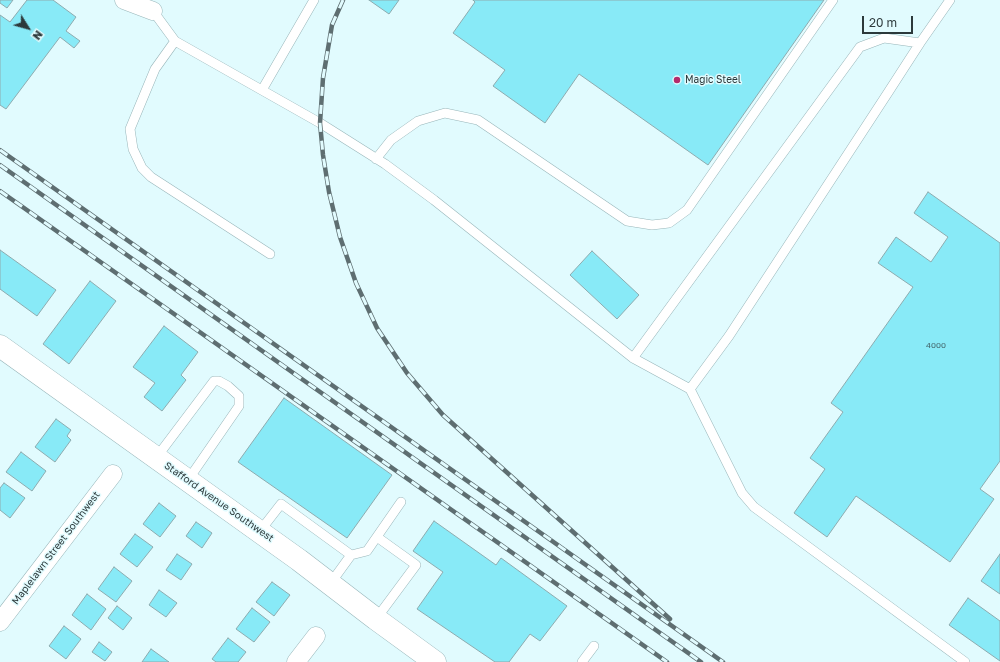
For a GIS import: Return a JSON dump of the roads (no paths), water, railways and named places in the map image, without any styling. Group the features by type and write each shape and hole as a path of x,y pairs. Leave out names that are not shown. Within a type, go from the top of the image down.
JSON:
{"street":[{"path":"124,0 153,12"},
{"name":"Stafford Avenue Southwest","path":"0,346 299,560 435,662"},
{"name":"Maplelawn Street Southwest","path":"0,622 113,474"},
{"path":"296,662 316,636"}],"lane":[{"path":"262,90 314,0"},
{"path":"376,159 391,140 418,121 445,113 478,120 627,221 652,225 669,223 686,210 832,0"},
{"path":"690,389 729,336 920,43 950,0"},
{"path":"153,12 175,41 320,123 376,159 434,200 633,358 690,389 742,493 754,507 965,662"},
{"path":"633,358 860,47 884,38 920,43"},
{"path":"175,41 155,69 130,130 133,149 142,168 151,177 270,254"},
{"path":"156,458 214,381 219,381 228,386 239,396 240,406 188,480"},
{"path":"330,584 351,555 367,551 401,502"},
{"path":"260,532 281,504 351,555"},
{"path":"376,537 416,565 376,619"},
{"path":"582,662 594,646"}],"railway":[{"path":"343,0 332,25 323,78 320,123 323,155 329,192 340,237 356,283 377,328 407,373 443,415 670,619"},
{"path":"0,150 723,662"},
{"path":"0,165 701,662"},
{"path":"0,191 667,662"}],"place":[{"name":"Magic Steel","path":"677,80"}]}
